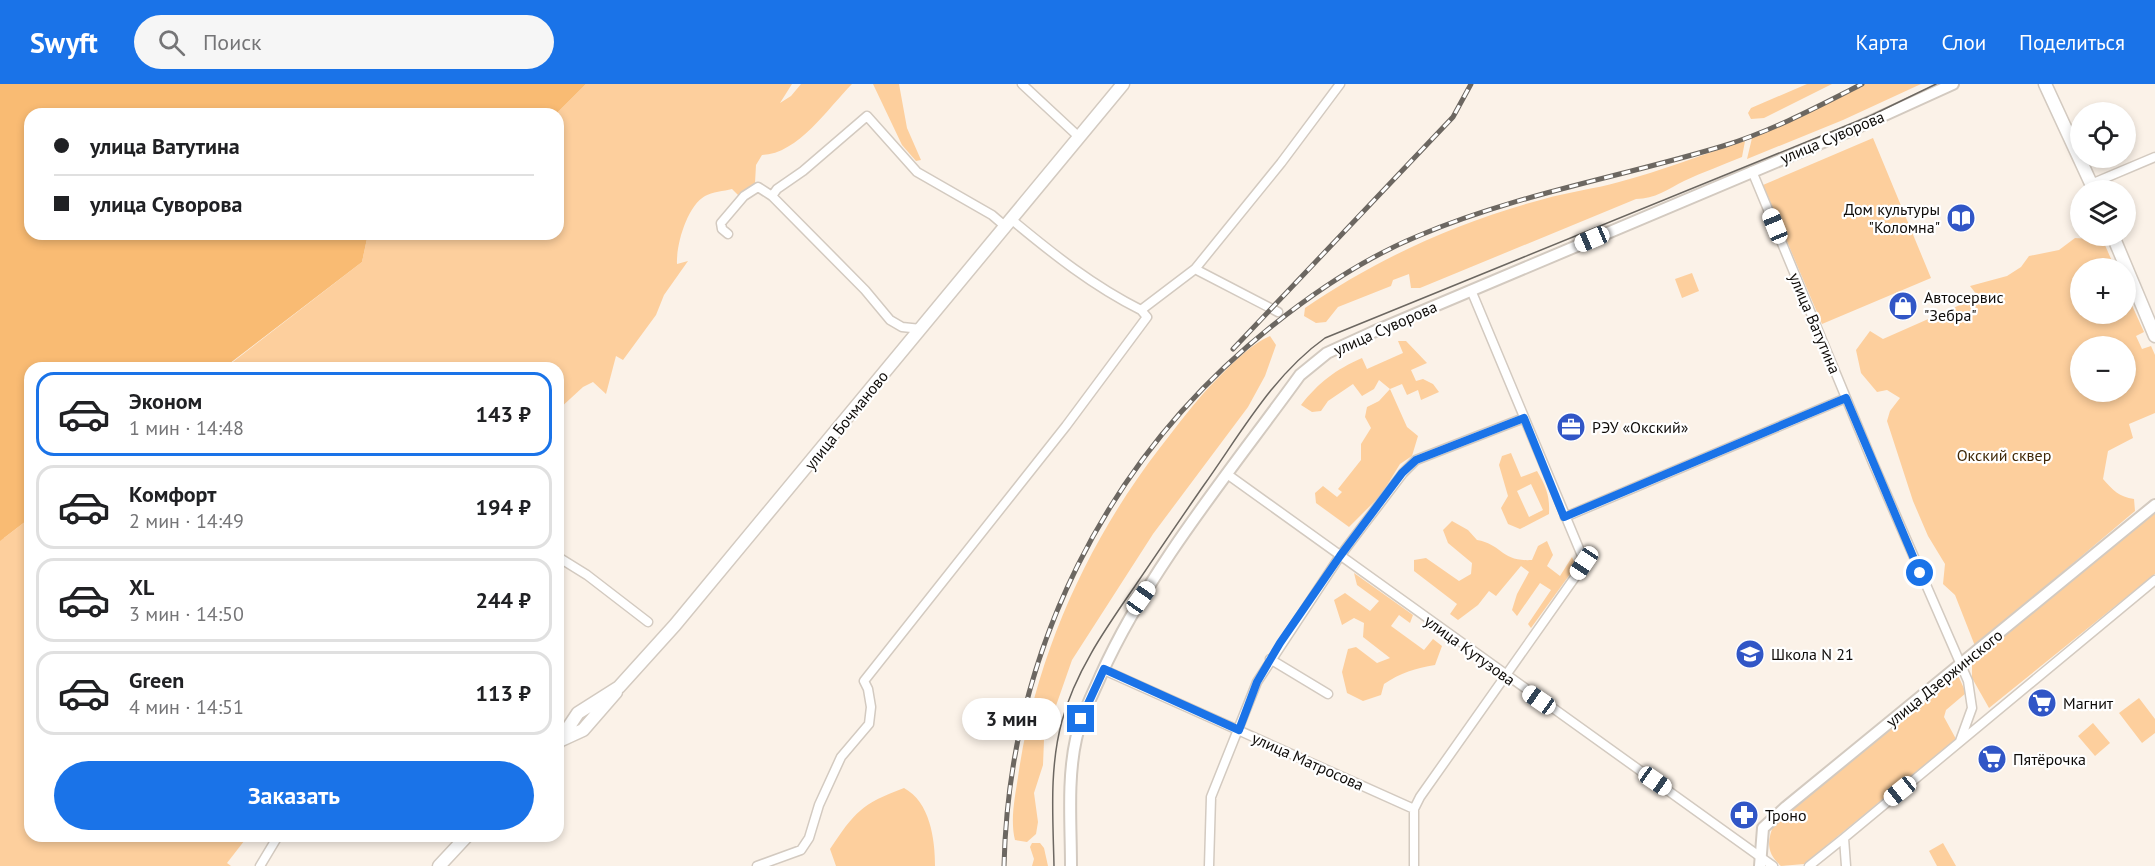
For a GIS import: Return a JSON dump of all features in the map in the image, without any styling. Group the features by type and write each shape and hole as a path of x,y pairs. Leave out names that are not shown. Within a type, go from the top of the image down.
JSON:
{"main road":[{"name":"улица Бочманово","path":"564,738 583,730 757,529 1123,84"},
{"path":"2045,84 2089,180"},
{"path":"2117,246 2155,336"},
{"path":"439,866 462,842"}],"street":[{"path":"1022,84 1079,137"},
{"path":"1141,310 1195,269 1281,163 1341,84"},
{"name":"улица Суворова","path":"1071,866 1073,759 1076,739 1081,719 1104,669 1141,598 1227,474 1300,375 1327,353 1953,84"},
{"path":"757,866 801,850 806,844 819,805 841,758 869,724 871,707 868,688 864,681 1066,426 1147,317 1141,310 1106,292 1071,269 1009,224 917,171 867,116 803,171 777,189 772,196"},
{"path":"2107,180 2155,157"},
{"name":"улица Ватутина","path":"1752,171 1972,697 1972,708 1960,741"},
{"path":"728,234 722,230 721,223 744,196 758,188 772,196 865,290 890,320 902,327 921,328"},
{"path":"1195,269 1278,312"},
{"path":"1414,866 1414,809 1420,797 1584,563 1471,290"},
{"path":"1564,517 1846,398"},
{"path":"1209,866 1211,797 1257,682 1340,556 1402,473 1416,460 1524,418"},
{"name":"улица Кутузова","path":"1227,474 1760,860 1773,866"},
{"name":"улица Дзержинского","path":"1760,860 1763,828 2155,505"},
{"path":"564,561 587,575 648,622"},
{"path":"1809,866 2155,580"},
{"path":"1270,660 1328,694"},
{"name":"улица Матросова","path":"1104,669 1414,809"},
{"path":"1844,838 1846,866"},
{"path":"260,866 274,842"}],"green space":[{"path":"586,84 792,84 780,103 791,96 801,84 852,84 800,138 775,153 762,155 756,165 755,183 740,197 732,189 705,196 693,208 684,227 677,256 677,264 688,261 664,295 656,315 623,360 616,356 606,394 593,382 583,387 564,404 564,362 233,362 362,262 367,240 564,240 564,108 562,108"},
{"path":"873,84 899,84 907,128 921,160 916,161 902,145"},
{"path":"1807,84 1832,84 1764,118 1751,119 1748,113 1751,108"},
{"path":"1865,84 1921,84 1843,120 1747,159 1752,138"},
{"path":"1873,138 1931,278 1822,324 1763,185"},
{"path":"1745,141 1742,157 1655,195 1636,199 1420,288 1411,288 1409,274 1393,280 1391,286 1338,307 1326,322 1316,323 1304,316 1305,308 1361,273 1450,230 1512,208 1635,178"},
{"name":"Окский сквер","path":"2070,242 2070,246 2105,246 2111,258 2070,258 2070,324 2136,324 2136,314 2144,332 2136,336 2142,349 2151,346 2155,355 2155,413 2129,424 2133,438 2108,451 2103,479 2124,497 2134,499 2135,511 1975,646 1955,595 1943,584 1945,564 1928,536 1913,501 1887,421 1890,411 1900,398 1887,390 1877,392 1861,373 1856,350 1870,331 1883,339 1969,301 1977,295 1970,286 2007,276 2021,267 2029,256 2059,250"},
{"path":"1692,273 1699,291 1682,298 1675,279"},
{"path":"1270,336 1276,345 1265,376 1248,407 1153,534 1072,660 1044,740 1043,765 1034,793 1038,822 1036,834 1027,842 1015,840 1013,817 1016,792 1026,733 1037,689 1051,646 1087,563 1133,485 1187,413 1235,361"},
{"path":"1398,341 1406,341 1427,363 1411,370 1416,381 1423,379 1433,384 1439,392 1421,400 1418,390 1407,395 1402,384 1390,389 1379,380 1374,389 1362,396 1353,384 1328,401 1321,411 1312,412 1301,405 1321,383 1344,367 1362,358 1367,369 1403,353"},
{"path":"1390,389 1407,427 1418,436 1412,456 1400,464 1381,495 1349,527 1316,503 1315,493 1323,486 1337,497 1342,492 1338,489 1361,460 1361,444 1371,428 1365,417 1367,407 1379,401"},
{"path":"1511,453 1521,477 1537,471 1548,496 1549,514 1520,529 1508,524 1501,508 1508,496 1499,465 1502,456","holes":["1531,484 1543,510 1529,517 1517,491"]},
{"path":"2155,513 2155,574 1989,708 1972,678 1972,662"},
{"path":"1452,521 1468,530 1477,540 1492,545 1508,556 1522,560 1532,560 1538,546 1547,541 1553,555 1547,566 1560,576 1572,557 1576,566 1531,628 1528,624 1551,590 1540,583 1517,616 1512,610 1517,594 1529,572 1521,566 1496,596 1489,591 1478,605 1458,620 1450,614 1457,604 1414,571 1414,560 1426,558 1459,581 1471,574 1472,563 1448,543 1443,530"},
{"path":"24,523 24,842 243,842 227,863 231,866 0,866 0,537 4,538"},
{"path":"1354,573 1413,615 1410,623 1399,615 1391,626 1424,650 1433,639 1442,646 1435,665 1415,669 1396,677 1384,684 1381,695 1363,701 1347,693 1342,672 1348,649 1356,647 1377,663 1390,658 1363,637 1364,623 1354,618 1342,625 1334,600 1345,593 1370,611 1379,601 1357,585"},
{"path":"1957,673 1966,693 1946,710 1944,717 1956,739 1804,864 1781,866 1769,846 1774,824"},
{"path":"2139,698 2155,719 2155,733 2142,743 2119,713"},
{"path":"2093,723 2110,743 2095,756 2078,736"},
{"path":"904,788 920,802 929,822 934,844 935,866 836,866 830,849 846,826 868,805"},
{"path":"1032,843 1040,843 1044,848 1048,866 1032,866 1034,859 1030,847"},
{"path":"1943,843 1956,866 1937,866 1929,851"}],"shaded area":[{"path":"0,84 586,84 562,108 24,108 24,240 367,240 362,262 232,362 24,362 24,523 0,541"}],"tram line":[{"path":"1054,866 1055,757 1062,721 1083,668 1113,618 1245,425 1289,369 1306,353 1325,338 1870,116 1936,84"}],"railway":[{"path":"1233,349 1453,117 1471,84"},
{"path":"1004,866 1010,787 1025,710 1047,636 1078,566 1116,499 1161,436 1213,378 1272,326 1306,300 1360,265 1398,245 1455,221 1531,197 1741,140 1794,118 1862,84"}],"place":[{"name":"Дом культуры \"Коломна\"","path":"1961,218"},
{"name":"Автосервис \"Зебра\"","path":"1903,306"},
{"name":"РЭУ «Окский»","path":"1571,427"},
{"name":"Школа N 21","path":"1750,654"},
{"name":"Магнит","path":"2042,703"},
{"name":"Пятёрочка","path":"1992,759"},
{"name":"Троно","path":"1744,815"}],"route":[{"path":"1081,719 1104,669 1239,730 1257,682 1280,643 1340,556 1402,473 1416,460 1524,418 1564,517 1846,398 1920,573"}]}
